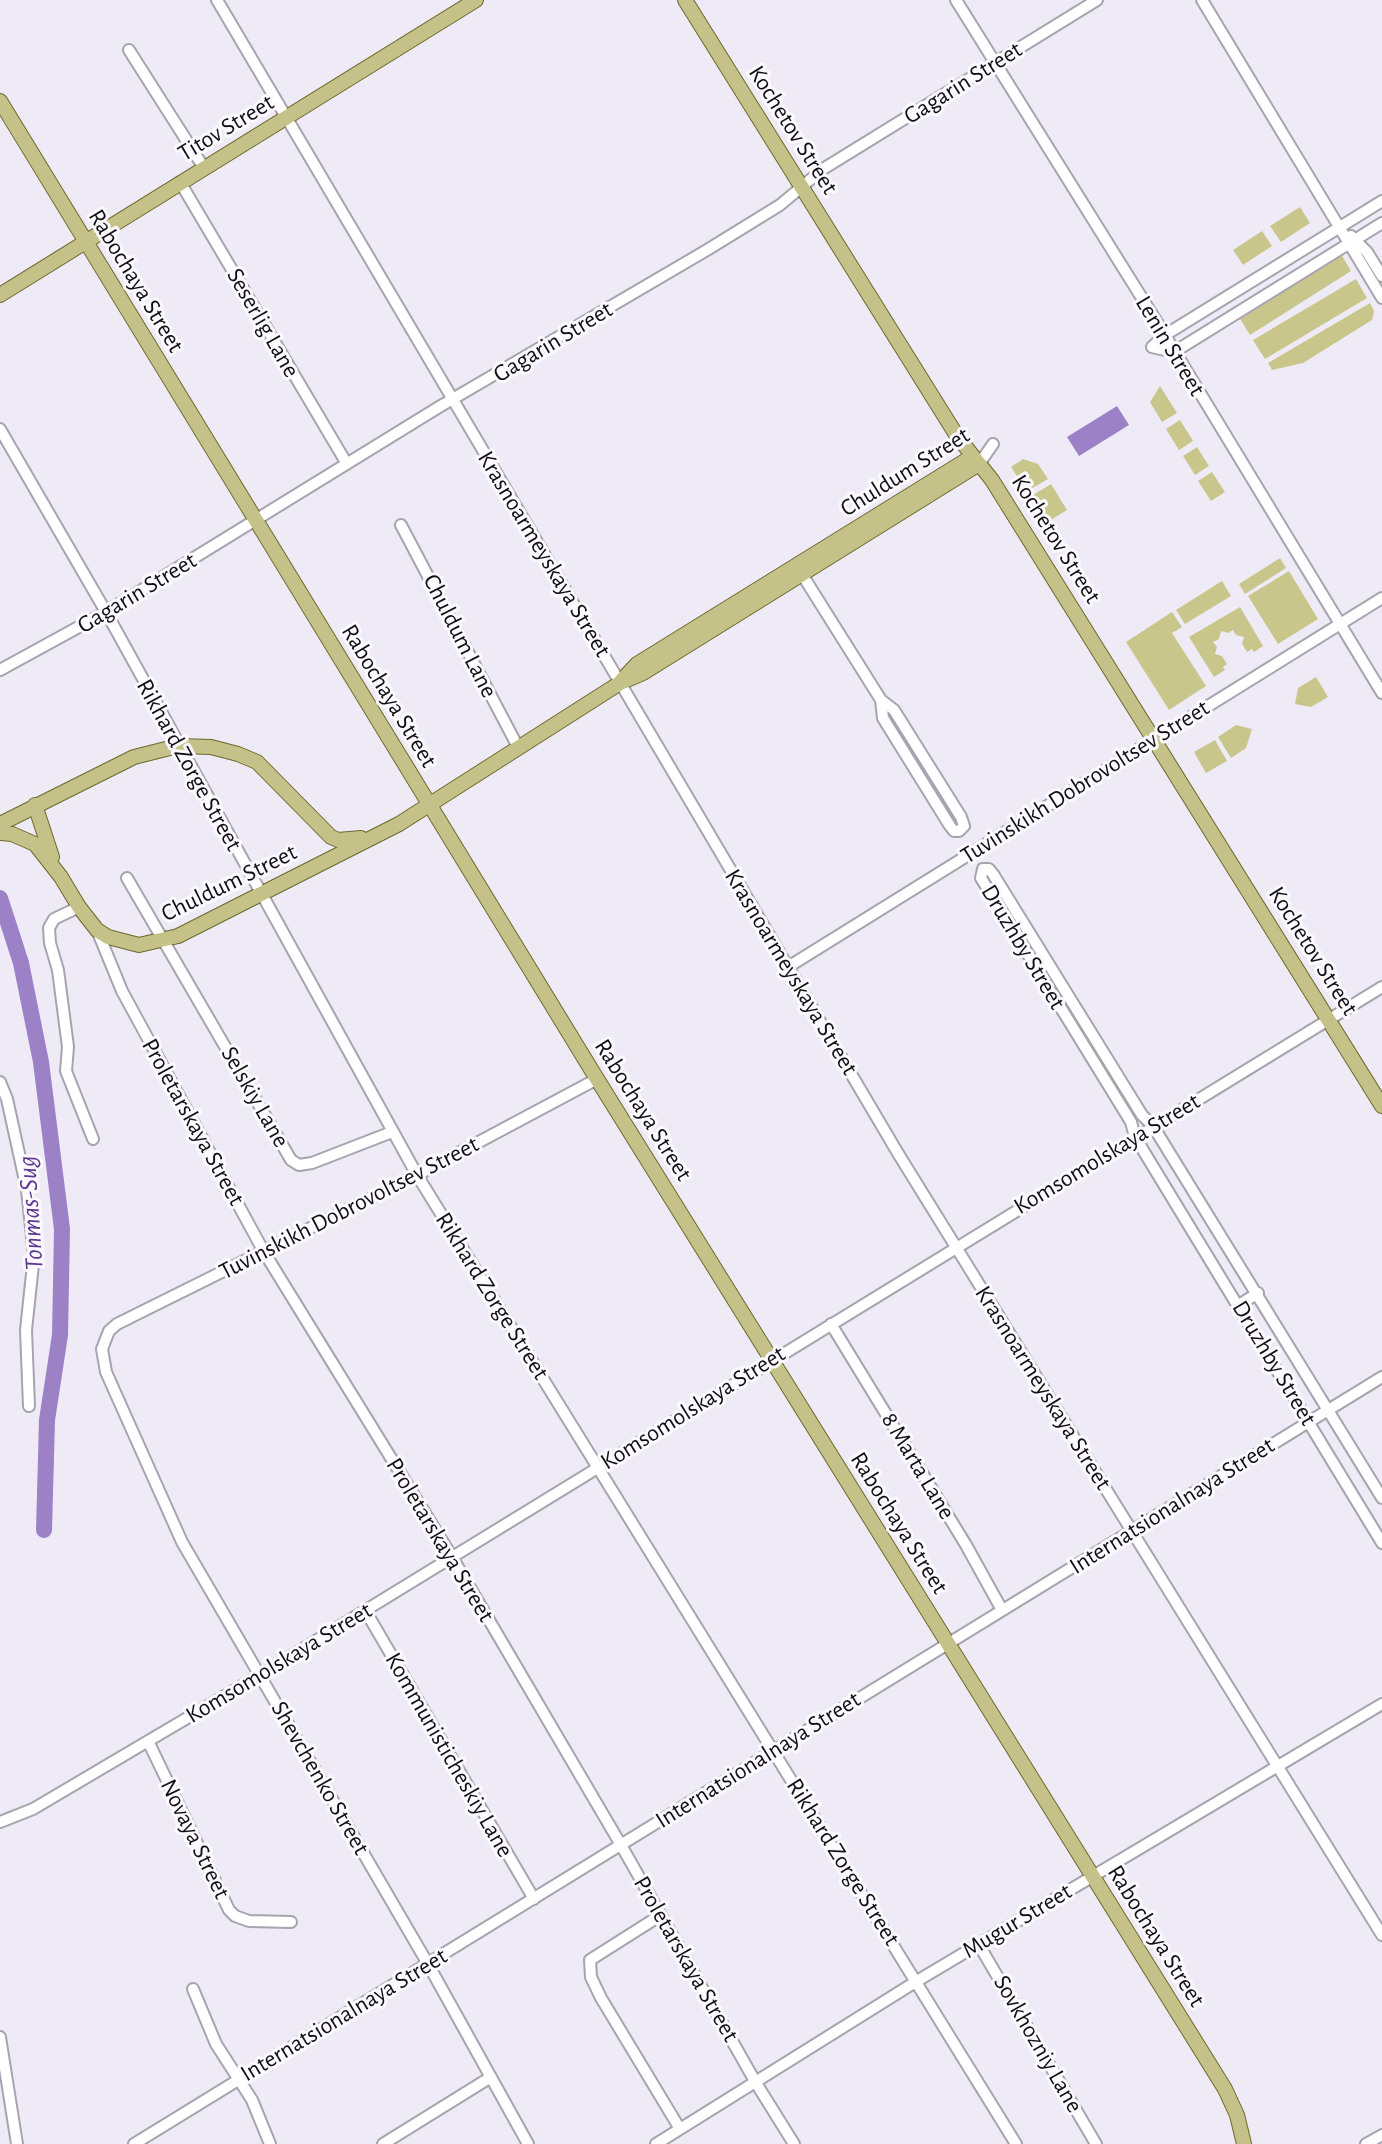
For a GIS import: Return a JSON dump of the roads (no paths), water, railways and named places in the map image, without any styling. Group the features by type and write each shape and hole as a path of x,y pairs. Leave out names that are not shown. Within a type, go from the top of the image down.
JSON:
{"main road":[{"name":"Titov Street","path":"0,295 476,0"},
{"name":"Kochetov Street","path":"685,0 957,436 992,480 1382,1106"},
{"name":"Rabochaya Street","path":"0,101 597,1079 1225,2089 1237,2115 1244,2144"},
{"name":"Chuldum Street","path":"0,833 12,834 35,844 97,930 118,942 129,944 164,941 378,835 430,805 518,747 620,683 643,672 799,570 976,460"},
{"name":"Chuldum Street","path":"0,824 134,757 178,746 211,747 257,762 331,837 351,840 378,835"},
{"path":"35,805 45,839 61,877"},
{"path":"328,858 332,850 331,837"}],"street":[{"name":"Krasnoarmeyskaya Street","path":"217,0 955,1247 1133,1530 1382,1935"},
{"name":"Lenin Street","path":"956,0 1165,335 1382,693"},
{"name":"Gagarin Street","path":"0,670 106,612 453,400 716,244 785,201 823,169 1097,0"},
{"path":"1202,0 1340,227 1382,276"},
{"path":"129,50 204,168"},
{"name":"Seserlig Lane","path":"180,182 347,464"},
{"path":"1382,201 1165,335 1152,347 1174,352 1382,223"},
{"path":"1352,242 1382,298"},
{"name":"Rikhard Zorge Street","path":"0,429 106,612 417,1175 1016,2144"},
{"name":"Chuldum Lane","path":"401,525 518,747"},
{"path":"799,570 880,700 883,718 950,826 954,831 959,831 964,826 961,817 894,710 880,700"},
{"name":"Tuvinskikh Dobrovoltsev Street","path":"788,967 1382,598"},
{"name":"Druzhby Street","path":"1382,1498 1154,1126 1142,1115 992,872 983,869 981,878 1131,1122 1135,1137 1382,1543"},
{"path":"127,878 164,941"},
{"path":"79,907 54,919 49,928 50,943 58,970 68,1047 66,1071 93,1139"},
{"name":"Proletarskaya Street","path":"97,930 122,991 264,1252 452,1557 662,1915 756,2083 794,2144"},
{"name":"Selskiy Lane","path":"164,941 291,1160 298,1165 312,1163 392,1132"},
{"path":"1024,949 1035,943"},
{"name":"Komsomolskaya Street","path":"0,1822 33,1809 260,1675 1382,987"},
{"name":"Tuvinskikh Dobrovoltsev Street","path":"104,1339 117,1324 417,1175 597,1079"},
{"path":"0,1082 7,1099 27,1190 34,1255 26,1334 29,1406"},
{"path":"1239,1305 1258,1293"},
{"name":"8 Marta Lane","path":"831,1324 966,1545 1002,1610"},
{"name":"Shevchenko Street","path":"104,1339 102,1358 106,1372 182,1542 428,1964 528,2144"},
{"name":"Internatsionalnaya Street","path":"134,2144 1382,1377"},
{"name":"Kommunisticheskiy Lane","path":"365,1610 534,1899"},
{"name":"Mugur Street","path":"656,2144 677,2136 756,2083 917,1982 1382,1704"},
{"name":"Novaya Street","path":"148,1742 229,1910 235,1916 249,1922 291,1922"},
{"path":"662,1915 594,1955 590,1960 591,1977 600,1998 677,2136"},
{"name":"Sovkhozniy Lane","path":"979,1945 1096,2144"},
{"path":"193,1989 216,2044 252,2100 270,2144"},
{"path":"0,2037 17,2144"},
{"path":"383,2144 491,2077"},
{"path":"1366,2144 1382,2135"}],"waterway":[{"name":"Tonmas-Sug","path":"0,898 21,963 41,1062 62,1229 60,1335 47,1420 44,1530"}]}
